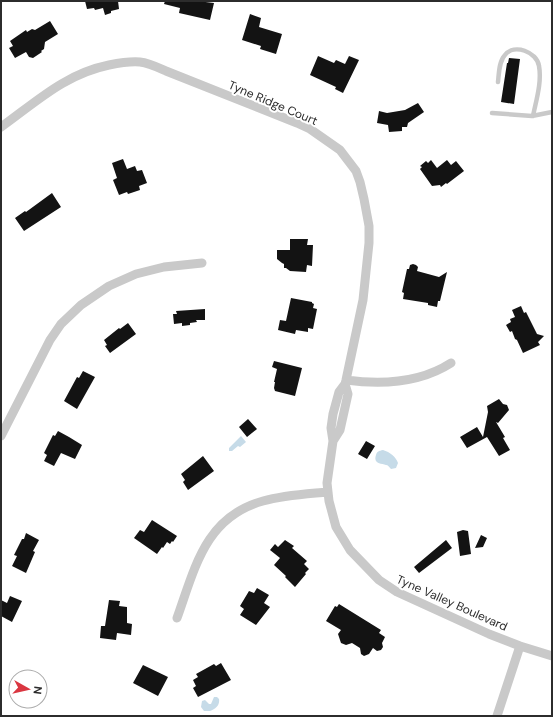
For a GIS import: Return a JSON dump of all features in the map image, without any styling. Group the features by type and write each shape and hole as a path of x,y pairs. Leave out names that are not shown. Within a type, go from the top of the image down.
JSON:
{"street":[{"name":"Tyne Ridge Court","path":"1,127 54,87 65,81 100,67 135,62 147,63 166,70 297,123 325,139 340,150 356,171 360,182 369,226 366,279 346,382"},
{"path":"1,436 50,340 61,324 81,305 109,286 136,274 164,267 202,262"},
{"path":"346,382 408,380 434,372 451,363"},
{"name":"Tyne Valley Boulevard","path":"346,382 348,394 340,430 333,441 328,470 327,492 336,527 350,550 386,586 424,606 520,646 552,656"},
{"path":"176,618 202,552 214,533 226,520 243,509 265,501 327,492"},
{"path":"497,716 520,646"}],"lane":[{"path":"498,82 501,61 506,53 510,50 518,49 524,50 533,55 538,62 540,70 533,116"},
{"path":"492,113 533,116 552,112"}],"water":[{"path":"241,436 246,442 240,447 238,446 232,451 229,451 229,448"},
{"path":"383,450 390,453 396,459 398,463 396,468 391,469 387,465 377,462 375,458 377,453"},
{"path":"214,697 219,699 217,706 210,711 204,711 201,707 202,701 205,700 211,704"}],"building":[{"path":"85,1 118,1 119,9 111,11 111,13 105,15 103,8 95,10 94,8 87,9"},
{"path":"165,1 197,1 214,3 210,20 179,13 180,8 164,4"},
{"path":"250,14 261,18 259,27 282,34 276,54 260,49 261,46 242,40"},
{"path":"50,21 58,34 45,42 44,49 41,51 42,52 33,58 29,57 26,52 15,58 9,48 13,46 10,41 26,30 27,32 32,29 35,30"},
{"path":"318,56 334,63 336,60 345,64 349,56 359,60 343,93 335,89 336,87 310,75"},
{"path":"509,58 520,59 514,104 501,102"},
{"path":"418,103 424,112 408,123 407,127 402,127 402,131 389,132 388,125 377,123 379,111 387,113 405,110"},
{"path":"123,159 127,169 135,166 137,171 142,170 147,183 139,186 140,190 119,195 113,180 117,178 112,163"},
{"path":"431,160 437,168 447,160 451,165 456,161 464,171 441,187 440,185 432,186 420,169 422,167 420,166 426,161 428,163"},
{"path":"52,193 61,207 24,231 15,218"},
{"path":"290,239 308,239 307,245 313,245 312,266 307,265 306,272 290,271 284,268 284,264 277,259 277,250 290,250"},
{"path":"413,264 418,267 417,271 439,277 447,272 440,301 438,301 437,307 428,305 428,303 403,299 404,293 402,292 407,269 409,269 410,265"},
{"path":"291,298 312,302 314,304 313,308 317,309 313,329 308,328 308,332 296,330 295,334 278,330 280,320 286,321"},
{"path":"521,306 524,313 526,312 537,334 544,336 538,342 540,345 523,353 512,331 510,332 506,325 511,322 510,319 515,317 512,310"},
{"path":"205,309 205,320 196,320 197,322 190,323 190,325 182,326 182,323 174,324 173,314 177,314 176,311"},
{"path":"128,323 136,334 110,353 105,346 107,345 104,340"},
{"path":"274,361 302,368 295,396 275,391 274,382 277,369 272,367"},
{"path":"83,371 95,377 77,409 64,401 77,377 79,378"},
{"path":"499,399 503,404 507,405 509,410 498,423 496,422 505,437 503,438 510,450 499,456 487,437 467,448 460,437 477,427 483,437 488,412 487,406"},
{"path":"248,419 257,429 247,437 239,427"},
{"path":"58,431 82,445 75,459 61,453 54,466 44,461 47,455 44,453 53,435 55,436"},
{"path":"366,441 375,446 367,459 358,454"},
{"path":"203,456 214,471 188,490 183,482 185,480 181,474"},
{"path":"152,520 177,536 170,544 167,542 157,554 134,538 140,530 144,532"},
{"path":"463,530 468,531 471,554 460,556 457,532"},
{"path":"26,533 39,540 33,551 35,552 26,573 12,566 17,556 14,555"},
{"path":"481,535 487,538 483,547 475,548"},
{"path":"285,540 294,546 292,548 307,561 304,564 309,569 295,587 274,565 280,558 270,550 275,544 278,547"},
{"path":"446,540 452,548 419,573 414,567"},
{"path":"257,588 269,595 264,603 270,607 256,625 240,615 244,609 240,606 249,591 254,593"},
{"path":"10,596 22,601 12,622 1,616 1,600 7,603"},
{"path":"109,600 120,601 119,606 127,607 127,623 132,624 131,635 117,633 116,640 100,638 101,626 105,626"},
{"path":"339,604 381,630 379,633 385,637 381,650 377,651 373,648 369,654 364,656 361,654 360,648 352,643 346,645 341,643 338,634 341,630 326,621 335,606 337,607"},
{"path":"221,663 231,680 198,697 193,688 196,686 193,680 198,677 196,674 214,664 216,666"},
{"path":"143,665 168,677 158,696 133,683"}]}
